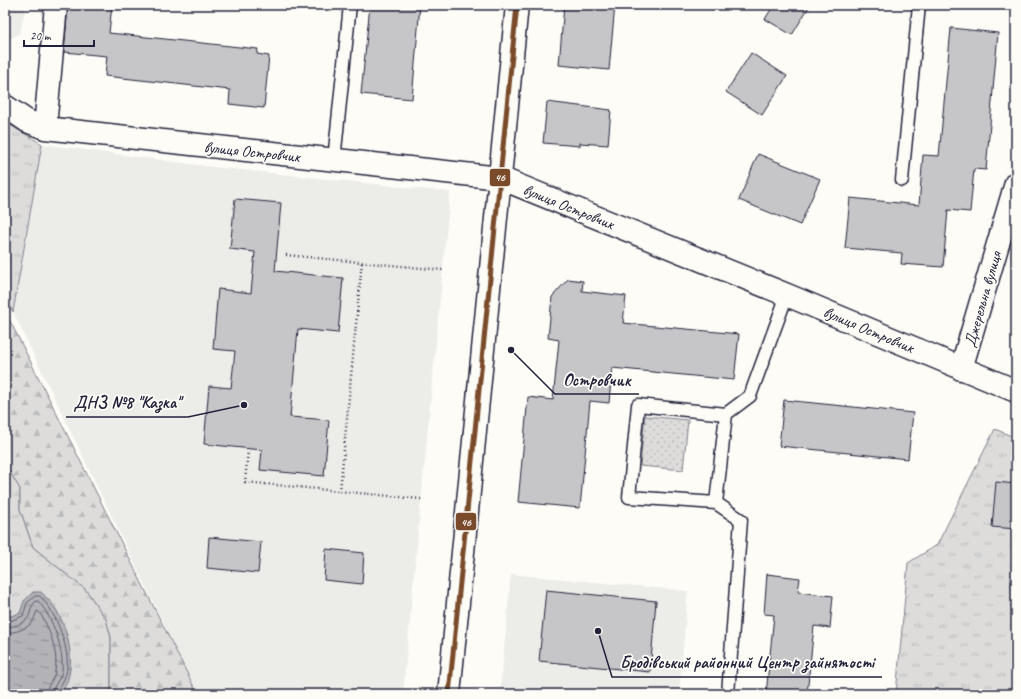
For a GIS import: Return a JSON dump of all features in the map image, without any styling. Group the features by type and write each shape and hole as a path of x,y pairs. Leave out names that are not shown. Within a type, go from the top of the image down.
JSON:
{"street":[{"path":"45,128 56,5"},
{"path":"449,694 517,5"},
{"name":"вулиця Островчик","path":"5,106 27,121 45,128 500,178 787,295 1016,391"},
{"name":"Джерельна вулиця","path":"961,369 1016,183"}],"lane":[{"path":"334,160 350,5"},
{"path":"902,180 919,5"},
{"path":"728,694 742,520 716,503 629,497 638,405 726,414 750,396 787,295"},
{"path":"716,503 726,414"}],"path":[{"path":"286,255 443,270"},
{"path":"340,491 362,262"},
{"path":"248,450 245,482 421,499"}],"shaded area":[{"path":"5,5 26,5 20,33 5,42"},
{"path":"42,144 205,166 450,192 403,693 195,689 13,312"},
{"path":"511,574 688,591 679,694 500,694"}],"green space":[{"path":"5,122 42,144 13,312 5,297"},
{"path":"5,311 195,689 194,694 111,694 111,637 106,619 86,590 33,547 20,509 20,489 5,464"},
{"path":"645,416 688,420 683,470 640,466"},
{"path":"995,429 1016,438 1016,694 896,694 908,563 937,545"},
{"path":"5,464 20,489 20,509 33,547 86,590 106,619 111,637 111,694 5,694"}],"water":[{"path":"33,592 41,592 54,606 62,620 70,653 69,675 66,685 60,694 5,694 5,618 20,613 24,601"}],"building":[{"path":"68,5 112,5 109,33 258,49 257,54 269,56 264,108 229,104 230,90 105,76 107,56 64,52"},
{"path":"370,5 420,5 412,99 361,94"},
{"path":"564,5 615,5 609,70 559,65"},
{"path":"774,5 810,5 792,35 765,19"},
{"path":"951,28 998,33 986,170 974,169 970,212 948,210 943,267 901,264 902,253 845,248 850,198 919,205 923,155 939,156"},
{"path":"751,53 787,76 762,115 726,92"},
{"path":"547,102 611,110 608,145 580,143 580,146 543,143"},
{"path":"758,154 820,179 800,225 739,200"},
{"path":"235,199 281,203 275,271 343,278 338,333 298,329 290,417 329,420 324,476 260,470 262,450 204,444 209,386 231,388 235,351 213,349 218,289 251,293 255,252 230,249"},
{"path":"568,279 583,281 582,291 626,296 623,323 739,334 734,380 612,368 609,403 590,401 580,508 518,502 528,397 553,400 559,340 548,338 552,297"},
{"path":"784,400 913,413 908,459 779,446"},
{"path":"996,482 1016,484 1016,529 992,527"},
{"path":"209,537 261,542 258,573 207,568"},
{"path":"326,549 364,553 362,584 324,580"},
{"path":"767,574 800,578 798,592 833,596 830,628 814,626 807,694 766,694 774,615 764,614"},
{"path":"546,590 656,601 650,672 539,661"}],"transit line":[{"name":"46","path":"449,694 517,5"}],"place":[{"name":"Островчик","path":"511,350"},
{"name":"ДНЗ №8 \"Казка\"","path":"244,405"},
{"name":"Бродівський районний Центр зайнятості","path":"598,631"}]}
